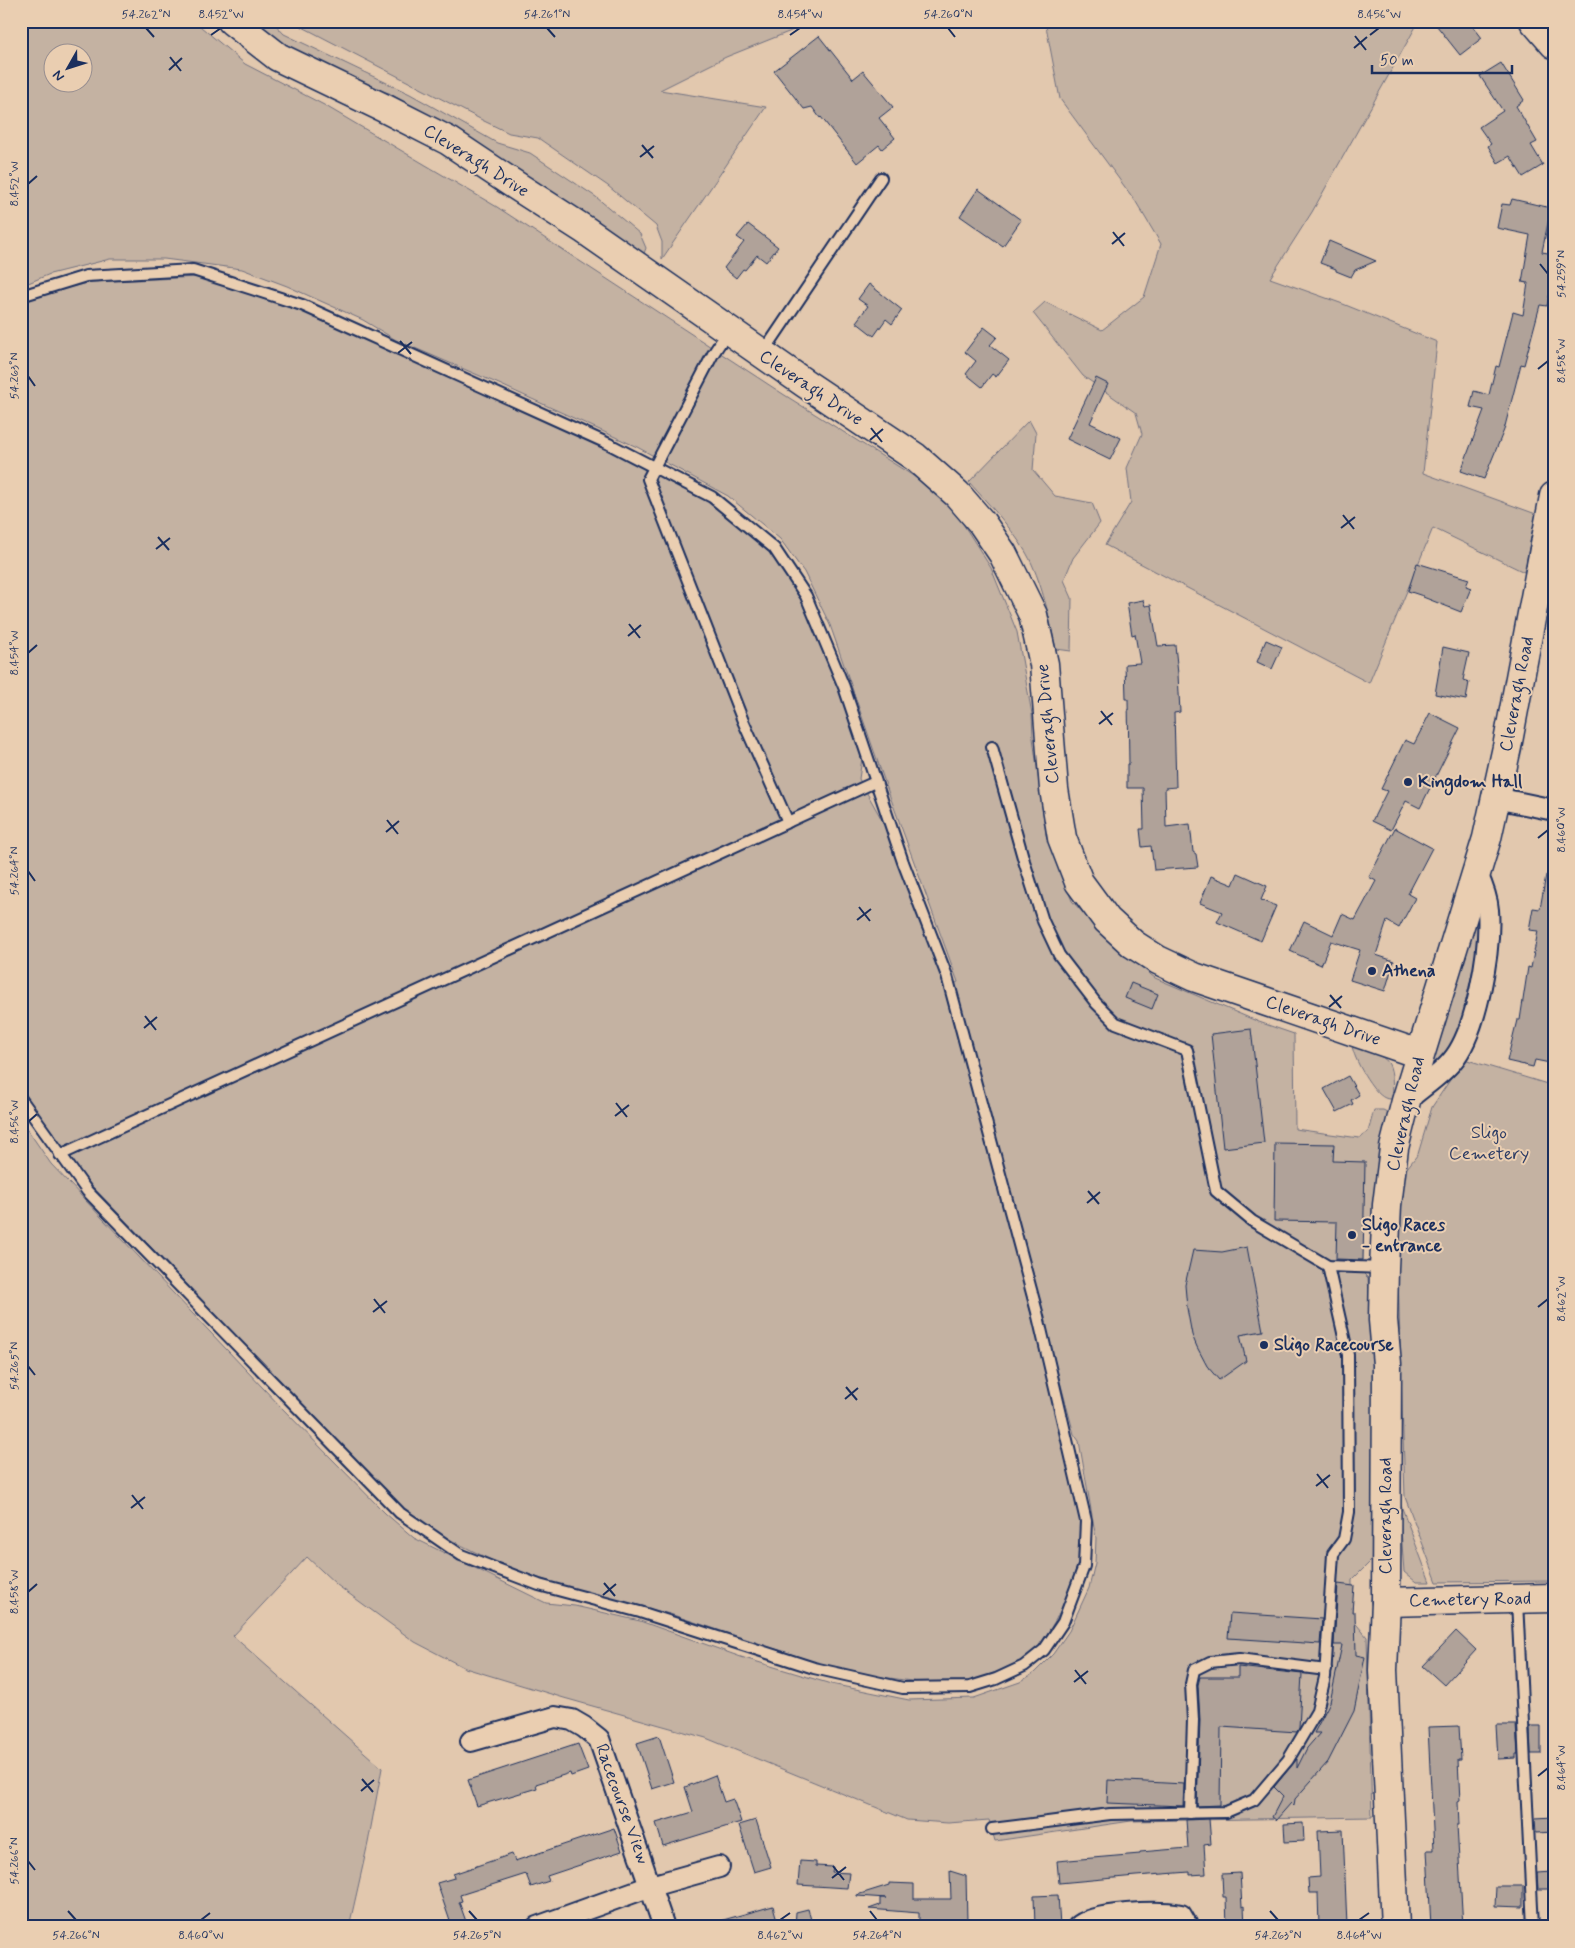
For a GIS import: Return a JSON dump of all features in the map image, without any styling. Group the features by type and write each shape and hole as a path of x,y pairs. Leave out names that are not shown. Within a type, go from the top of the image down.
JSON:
{"street":[{"name":"Cleveragh Drive","path":"232,21 278,57 449,141 585,230 915,458 957,494 982,523 1004,554 1033,615 1044,664 1054,789 1062,838 1079,882 1107,920 1133,944 1158,960 1194,977 1419,1054"},
{"path":"1534,21 1554,44"},
{"name":"Cleveragh Road","path":"1395,1927 1383,1670 1386,1602 1387,1364 1384,1320 1384,1268 1387,1205 1393,1157 1406,1101 1419,1054 1477,874 1496,798 1554,496"},
{"path":"1496,798 1554,810"},
{"path":"1406,1101 1451,1062 1469,1033 1487,949 1488,910 1484,887 1477,874"},
{"name":"Cemetery Road","path":"1386,1602 1554,1598"},
{"name":"Racecourse View","path":"471,1741 555,1717 572,1720 599,1739 664,1927"},
{"name":"Racecourse View","path":"538,1927 651,1886 719,1867"},
{"path":"1078,1927 1083,1922 1105,1916 1166,1912 1181,1915 1188,1927"}],"lane":[{"path":"762,354 881,178"},
{"path":"21,296 86,276 193,270 302,306 610,444 712,497 774,548 806,596 844,687 903,862 947,976 1037,1312 1086,1521 1084,1566 1063,1622 1044,1650 1024,1666 996,1679 970,1687 903,1688 814,1668 640,1612 539,1585 462,1555 400,1513 87,1191 21,1099"},
{"path":"728,330 713,354 648,479 743,721 788,822"},
{"path":"992,747 1043,921 1059,955 1096,1003 1116,1023 1187,1050 1216,1191 1252,1221 1328,1266 1384,1268"},
{"path":"60,1155 875,782"},
{"path":"992,1829 1110,1814 1226,1812 1254,1800 1288,1760 1317,1711 1326,1670 1333,1554 1344,1539 1349,1512 1348,1355 1328,1266"},
{"path":"1517,1599 1533,1927"},
{"path":"1190,1813 1193,1720 1192,1684 1194,1670 1210,1662 1239,1659 1326,1670"}],"green space":[{"path":"21,21 194,21 245,64 324,105 497,207 783,394 931,487 953,508 991,568 1017,632 1032,714 1033,738 1046,835 1072,901 1111,943 1155,978 1259,1022 1294,1034 1295,1129 1359,1138 1368,1132 1374,1110 1383,1110 1391,1114 1375,1222 1364,1217 1352,1221 1353,1263 1368,1278 1376,1413 1375,1557 1352,1580 1352,1619 1367,1637 1372,1817 1131,1821 995,1841 989,1820 948,1823 907,1820 706,1738 465,1668 415,1642 337,1585 307,1557 233,1636 382,1768 368,1843 349,1927 21,1927 21,1120 51,1164 281,1407 385,1513 414,1538 546,1603 575,1606 640,1621 741,1657 831,1684 909,1700 974,1698 1020,1682 1034,1673 1053,1654 1069,1631 1089,1588 1095,1563 1096,1538 1079,1441 1074,1434 954,984 958,982 830,625 804,572 780,539 728,496 637,447 499,384 396,340 363,320 287,286 242,269 164,259 110,259 50,274 21,286"},
{"path":"253,21 272,21 284,34 410,94 497,143 530,153 596,197 640,234 646,248 643,256 472,142 389,93 346,80 290,51"},
{"path":"291,21 816,21 726,57 660,90 766,107 662,259 662,242 656,226 608,186 538,138 509,133"},
{"path":"1045,21 1419,21 1312,212 1270,278 1343,304 1437,342 1423,473 1536,514 1524,572 1433,528 1369,683 1105,545 1131,502 1127,468 1142,434 1136,413 1083,376 1033,313 1045,302 1102,330 1144,297 1161,244 1136,202 1060,99"},
{"path":"199,277 300,308 631,460 714,503 771,552 803,598 841,688 862,758 859,779 886,827 937,960 979,1109 1082,1520 1079,1563 1072,1587 1037,1651 1017,1665 994,1676 966,1682 919,1682 830,1667 670,1614 578,1591 505,1567 441,1535 402,1507 92,1186 74,1164 21,1088 21,303 45,293 92,282"},
{"path":"1029,420 1036,433 1033,470 1055,496 1092,503 1100,523 1073,558 1064,580 1072,598 1071,651 1056,649 1036,574 1020,542 969,482"},
{"path":"1478,913 1478,947 1456,1043 1428,1075"},
{"path":"1352,1045 1375,1053 1387,1062 1392,1075 1393,1099 1385,1098 1375,1089 1364,1074"},
{"name":"Sligo Cemetery","path":"1464,1059 1554,1086 1554,1581 1437,1582 1405,1497 1398,1276 1400,1177 1418,1154 1432,1107"},
{"path":"1399,1500 1430,1582 1416,1582 1404,1572"},
{"path":"1174,1920 1181,1927 1095,1927 1100,1925"}],"building":[{"path":"1433,21 1469,21 1482,38 1460,55"},
{"path":"819,36 853,79 863,71 893,107 879,118 895,138 882,149 879,145 857,163 812,107 804,109 774,71"},
{"path":"1501,63 1524,100 1516,106 1537,142 1531,145 1543,165 1523,177 1510,156 1498,163 1488,146 1491,144 1479,127 1503,111 1480,76"},
{"path":"978,189 1021,220 1003,246 960,216"},
{"path":"1512,199 1551,208 1542,252 1554,254 1554,292 1550,292 1547,306 1540,305 1524,365 1521,364 1504,430 1484,479 1461,471 1484,410 1470,407 1474,391 1489,395 1496,366 1499,367 1513,312 1523,315 1528,283 1522,282 1530,235 1497,228 1502,204 1510,205"},
{"path":"748,224 778,247 766,262 757,255 736,278 724,268 744,242 737,237"},
{"path":"1329,241 1376,261 1355,270 1351,277 1336,271 1336,269 1320,263"},
{"path":"869,284 902,310 892,324 886,319 874,336 856,322 868,306 858,299"},
{"path":"984,327 997,337 990,345 1009,360 996,377 992,374 982,387 966,374 976,361 965,352"},
{"path":"1096,378 1108,384 1090,423 1121,438 1110,460 1067,439"},
{"path":"1417,563 1469,579 1466,586 1471,588 1461,612 1408,591"},
{"path":"1143,600 1145,606 1151,605 1158,646 1175,645 1178,674 1180,712 1174,713 1176,787 1165,788 1166,827 1190,824 1193,852 1196,854 1198,867 1154,870 1151,846 1142,847 1140,829 1144,829 1143,788 1127,788 1127,764 1129,764 1128,699 1126,699 1125,664 1140,663 1135,634 1132,635 1127,603"},
{"path":"1266,640 1282,647 1272,669 1257,662"},
{"path":"1443,647 1469,653 1463,680 1469,682 1466,700 1435,694"},
{"path":"1430,713 1460,728 1420,808 1406,801 1391,830 1372,821 1387,791 1381,789 1405,740 1414,744"},
{"path":"1395,828 1432,848 1408,894 1415,898 1399,928 1387,921 1376,955 1394,961 1385,991 1350,980 1360,950 1331,941 1321,965 1290,951 1304,921 1333,935 1342,914 1355,920 1376,881 1369,877"},
{"path":"1238,873 1267,886 1261,900 1276,906 1261,941 1217,922 1222,912 1200,903 1211,876 1233,885"},
{"path":"1546,875 1554,876 1554,1049 1550,1063 1535,1060 1533,1067 1507,1061 1517,1020 1520,1020 1528,967 1531,968 1538,931 1529,930 1533,908 1540,909"},
{"path":"1131,983 1158,994 1152,1009 1125,998"},
{"path":"1251,1029 1264,1143 1223,1148 1211,1034"},
{"path":"1348,1076 1359,1095 1351,1100 1353,1104 1337,1112 1324,1089"},
{"path":"1275,1143 1334,1144 1333,1161 1365,1162 1363,1260 1336,1259 1337,1222 1274,1221"},
{"path":"1247,1247 1263,1331 1240,1335 1246,1361 1219,1380 1207,1366 1192,1335 1185,1285 1193,1250 1222,1252"},
{"path":"1338,1584 1354,1586 1352,1612 1355,1612 1356,1655 1365,1657 1354,1711 1328,1762 1295,1799 1294,1806 1291,1803 1276,1820 1272,1817 1283,1796 1274,1787 1297,1759 1297,1768 1307,1748 1320,1733 1314,1733 1330,1702 1342,1645 1334,1645"},
{"path":"1230,1613 1322,1619 1320,1644 1228,1638"},
{"path":"1456,1631 1476,1650 1444,1685 1423,1666"},
{"path":"1238,1667 1302,1674 1299,1728 1297,1732 1221,1727 1220,1805 1197,1806 1200,1720 1198,1685 1200,1677 1238,1677"},
{"path":"1496,1725 1516,1725 1518,1754 1516,1754 1516,1758 1498,1759"},
{"path":"1459,1726 1461,1760 1458,1760 1460,1801 1458,1802 1459,1825 1457,1825 1463,1927 1431,1927 1427,1850 1434,1850 1428,1727"},
{"path":"1530,1726 1541,1726 1541,1754 1531,1754"},
{"path":"659,1736 674,1782 652,1789 637,1743"},
{"path":"578,1744 588,1770 571,1776 570,1773 536,1784 537,1788 477,1806 468,1780"},
{"path":"715,1775 724,1802 733,1799 741,1822 663,1846 656,1823 693,1812 685,1787"},
{"path":"1108,1780 1184,1784 1183,1806 1107,1803"},
{"path":"1554,1817 1554,1832 1536,1833 1535,1818"},
{"path":"1209,1819 1211,1844 1204,1845 1206,1874 1190,1875 1190,1872 1059,1883 1057,1861 1188,1848 1186,1820"},
{"path":"756,1820 771,1867 754,1872 739,1825"},
{"path":"1303,1823 1304,1841 1285,1842 1284,1824"},
{"path":"614,1828 622,1851 547,1876 549,1881 531,1887 526,1874 460,1895 462,1901 459,1902 468,1927 452,1927 437,1883 454,1878 453,1874 512,1854 515,1861"},
{"path":"1343,1830 1347,1926 1319,1927 1318,1893 1309,1893 1308,1878 1320,1877 1318,1831"},
{"path":"800,1861 816,1862 816,1866 833,1867 832,1872 849,1873 847,1888 798,1885"},
{"path":"950,1871 966,1876 967,1922 919,1922 919,1913 869,1909 880,1905 880,1898 886,1898 857,1896 889,1885 889,1883 914,1884 914,1899 951,1899"},
{"path":"1554,1872 1554,1889 1538,1889 1537,1873"},
{"path":"1240,1873 1245,1927 1227,1927 1226,1897 1223,1897 1222,1874"},
{"path":"1496,1886 1523,1886 1523,1907 1495,1906"},
{"path":"1058,1895 1060,1927 1035,1927 1034,1896"},
{"path":"773,1906 779,1927 717,1927 716,1922"},
{"path":"808,1909 813,1927 795,1927 796,1912"}],"place":[{"name":"Kingdom Hall","path":"1408,782"},
{"name":"Athena","path":"1372,971"},
{"name":"Sligo Races - entrance","path":"1352,1235"},
{"name":"Sligo Racecourse","path":"1264,1345"}]}
